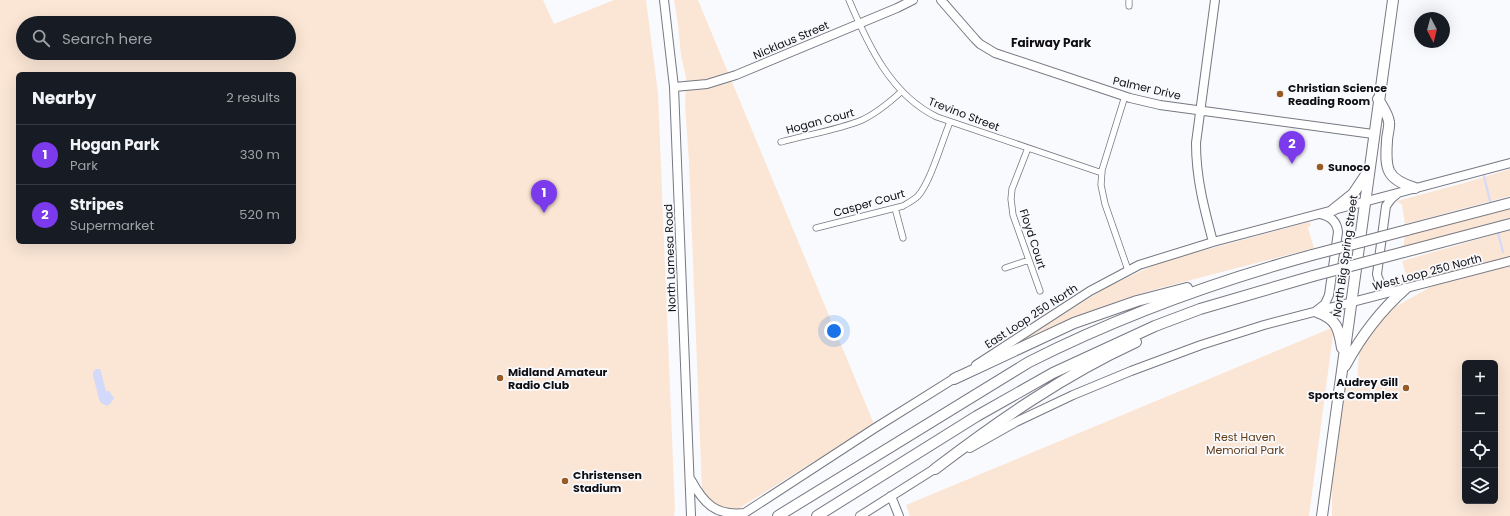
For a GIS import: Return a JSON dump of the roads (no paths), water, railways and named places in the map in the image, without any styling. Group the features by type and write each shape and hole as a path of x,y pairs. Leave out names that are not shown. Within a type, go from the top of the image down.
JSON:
{"highway":[{"name":"North Big Spring Street","path":"1322,516 1378,99 1393,0"},
{"path":"1378,99 1389,122 1386,163 1388,170 1392,176 1402,184 1415,188"},
{"path":"1333,210 1340,206 1353,194 1365,178 1369,167"},
{"path":"954,379 1048,334 1111,310 1159,295 1510,203"},
{"path":"817,516 977,416 1053,373 1155,326 1200,309 1313,276 1510,224"},
{"path":"778,516 1029,362 1068,342 1149,308 1254,271"},
{"path":"1342,374 1351,354 1374,320 1400,290"},
{"path":"935,469 1003,419 1089,366 1156,332 1212,311 1247,295"},
{"path":"1314,313 1327,316 1334,323 1339,335 1344,358"}],"main road":[{"name":"North Lamesa Road","path":"664,0 674,87 691,516"},
{"name":"Nicklaus Street","path":"674,87 706,84 736,75 913,0"},
{"name":"Palmer Drive","path":"941,0 980,44 995,53 1125,96 1166,106 1374,134"},
{"path":"1213,242 1201,193 1196,164 1196,143 1215,0"},
{"path":"1365,202 1401,191 1510,163"},
{"path":"1400,290 1388,290 1382,286 1378,280 1377,274 1386,206 1391,199 1401,191"},
{"name":"East Loop 250 North","path":"742,515 1090,291 1128,270 1170,254 1365,202"},
{"path":"1314,313 1322,306 1329,295 1338,232 1333,220 1327,215 1320,214"},
{"name":"West Loop 250 North","path":"1351,304 1510,261"},
{"path":"860,516 935,469 1016,422 1064,398 1102,382 1222,338 1264,325 1351,304"},
{"path":"690,477 702,498 710,507 728,514 742,515"},
{"path":"686,516 690,477"},
{"path":"891,496 899,516"}],"street":[{"name":"Trevino Street","path":"849,0 874,55 902,91 916,105 925,111 950,122 1102,173"},
{"name":"Hogan Court","path":"781,142 862,120 886,105 902,91"},
{"path":"1125,96 1102,173 1101,186 1104,200 1128,270"},
{"name":"Casper Court","path":"816,228 903,206 914,199 925,186 950,122"},
{"name":"Floyd Court","path":"1028,148 1012,189 1011,199 1013,215 1040,291"},
{"path":"895,208 903,238"},
{"path":"1005,268 1029,260"}],"water":[{"path":"96,369 100,369 106,391 109,391 114,398 107,406 101,403 99,399 93,375 93,372"}],"waterway":[{"path":"1484,176 1490,201"},
{"path":"1498,233 1503,252"}],"place":[{"name":"Christian Science Reading Room","path":"1280,94"},
{"name":"Stripes","path":"1292,164"},
{"name":"Sunoco","path":"1320,167"},
{"name":"Hogan Park","path":"544,213"},
{"name":"Midland Amateur Radio Club","path":"500,378"},
{"name":"Audrey Gill Sports Complex","path":"1406,388"},
{"name":"Christensen Stadium","path":"565,481"}],"district":[{"name":"Fairway Park","path":"1051,43"}],"park label":[{"name":"Rest Haven Memorial Park","path":"1245,443"}]}
